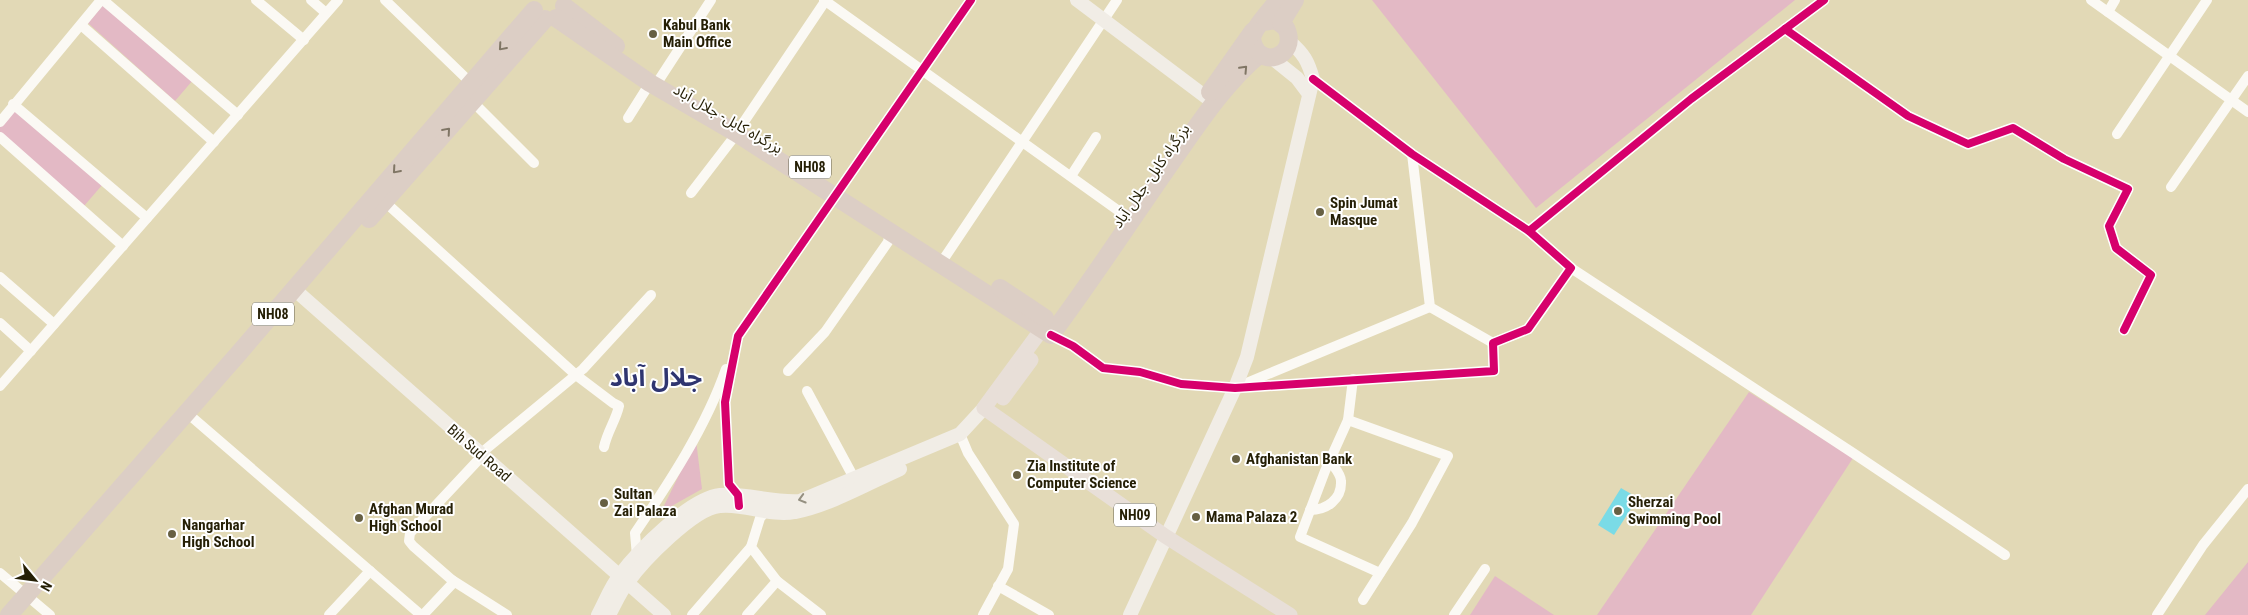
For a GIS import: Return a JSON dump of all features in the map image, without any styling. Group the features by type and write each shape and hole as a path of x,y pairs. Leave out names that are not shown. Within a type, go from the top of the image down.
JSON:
{"highway":[{"name":"بزرگراه کابل- جلال آباد","path":"550,9 655,83 739,130 838,190 1050,327 1124,214 1206,97 1278,0"},
{"path":"1282,23 1295,0"},
{"name":"NH08","path":"9,615 28,604 298,292 471,83 550,9"},
{"name":"NH08","path":"298,292 385,202 473,102 550,9"},
{"path":"1050,327 1227,88 1266,56 1284,52 1289,40 1289,34 1282,23 1276,20 1258,26 1253,44 1266,56"},
{"name":"بزرگراه کابل- جلال آباد","path":"838,190 890,230 944,258"}],"main road":[{"path":"1077,0 1206,97"},
{"path":"1130,615 1235,388 1247,357 1313,80 1309,63 1300,50 1289,40"},
{"path":"1266,56 1297,78 1309,94"},
{"name":"Bih Sud Road","path":"298,292 664,615"},
{"path":"598,615 637,556 656,536 700,501 720,495 767,510 793,513 810,508 962,438 988,411 1050,327"},
{"name":"NH09","path":"988,411 1165,536 1290,615"},
{"path":"609,615 623,579 699,513 710,507 739,501 800,501 854,478 962,438"}],"street":[{"path":"0,122 13,104 102,0 238,115"},
{"path":"256,0 304,40"},
{"path":"311,0 326,13"},
{"path":"0,386 338,0"},
{"path":"385,0 471,83"},
{"path":"628,118 655,83 711,0"},
{"path":"692,193 739,130 825,0 1124,214"},
{"path":"637,556 634,533 663,492 711,407 738,336 921,69 971,0"},
{"path":"944,258 1117,0"},
{"path":"1529,231 1691,99 1824,0"},
{"path":"2091,0 2248,112"},
{"path":"2108,12 2115,0"},
{"path":"2117,134 2207,0"},
{"path":"81,25 214,142"},
{"path":"1785,29 1908,116 1968,144 2013,128 2064,158 2128,189 2109,226 2116,248 2152,275 2124,330"},
{"path":"2171,187 2248,76"},
{"path":"1313,80 1412,154 1529,231 1571,268 2005,555"},
{"path":"473,102 534,163"},
{"path":"13,104 147,218"},
{"path":"0,137 123,246"},
{"path":"1071,176 1096,137"},
{"path":"1412,154 1430,307"},
{"path":"385,202 576,375 619,406 618,413 607,432 604,447"},
{"path":"788,371 825,332 888,242 890,230"},
{"path":"1493,343 1528,330 1571,268"},
{"path":"0,277 54,324"},
{"path":"507,615 452,580 413,546 410,541 410,533 482,456 480,454 576,375 651,295"},
{"path":"1235,388 1430,307"},
{"path":"1430,307 1493,343"},
{"path":"0,323 31,351"},
{"path":"1050,327 1063,330 1073,346 1104,368 1140,372 1181,384 1235,388 1494,371 1493,343"},
{"path":"738,336 725,402 729,484 739,501"},
{"path":"1353,379 1348,420 1300,537 1380,573"},
{"path":"807,391 854,478"},
{"path":"190,415 422,615 454,582 452,580"},
{"path":"1348,420 1448,456 1412,523 1363,600"},
{"path":"962,438 1014,524 1008,569 983,615"},
{"path":"1310,510 1328,507 1340,492 1341,480 1330,461"},
{"path":"2157,615 2203,545 2248,489"},
{"path":"692,615 751,547 760,518 767,510"},
{"path":"751,547 777,581 821,615"},
{"path":"1454,615 1485,569"},
{"path":"329,615 370,571"},
{"path":"0,573 28,604 50,615"},
{"path":"748,615 777,581"},
{"path":"998,586 1049,615"}],"shaded area":[{"path":"1372,0 1795,0 1536,208"},
{"path":"104,4 193,80 175,101 88,23"},
{"path":"15,108 103,184 84,206 0,132 0,124"},
{"path":"1749,392 1853,458 1751,615 1597,615"},
{"path":"696,440 702,489 661,512"},
{"path":"2248,562 2248,615 2205,615"},
{"path":"1495,576 1554,615 1470,615"}],"water":[{"name":"Sherzai Swimming Pool","path":"1621,488 1638,498 1614,535 1598,525"}],"cycle path":[{"path":"739,506 738,495 729,484 725,402 738,336 971,0"},
{"path":"1313,79 1412,154 1529,231 1691,99 1824,0"},
{"path":"1785,29 1908,116 1968,144 2013,128 2064,159 2128,189 2109,226 2116,248 2151,275 2124,330"},
{"path":"1051,335 1073,346 1103,368 1140,372 1181,384 1235,388 1494,371 1493,343 1528,329 1571,268 1529,231"}],"place":[{"name":"Kabul Bank Main Office","path":"653,34"},
{"name":"Spin Jumat Masque","path":"1320,212"},
{"name":"Afghanistan Bank","path":"1236,459"},
{"name":"Zia Institute of Computer Science","path":"1017,475"},
{"name":"Sultan Zai Palaza","path":"604,503"},
{"name":"Sherzai Swimming Pool","path":"1618,511"},
{"name":"Mama Palaza 2","path":"1196,517"},
{"name":"Afghan Murad High School","path":"359,518"},
{"name":"Nangarhar High School","path":"172,534"}],"district":[{"name":"جلال آباد","path":"656,377"}]}
